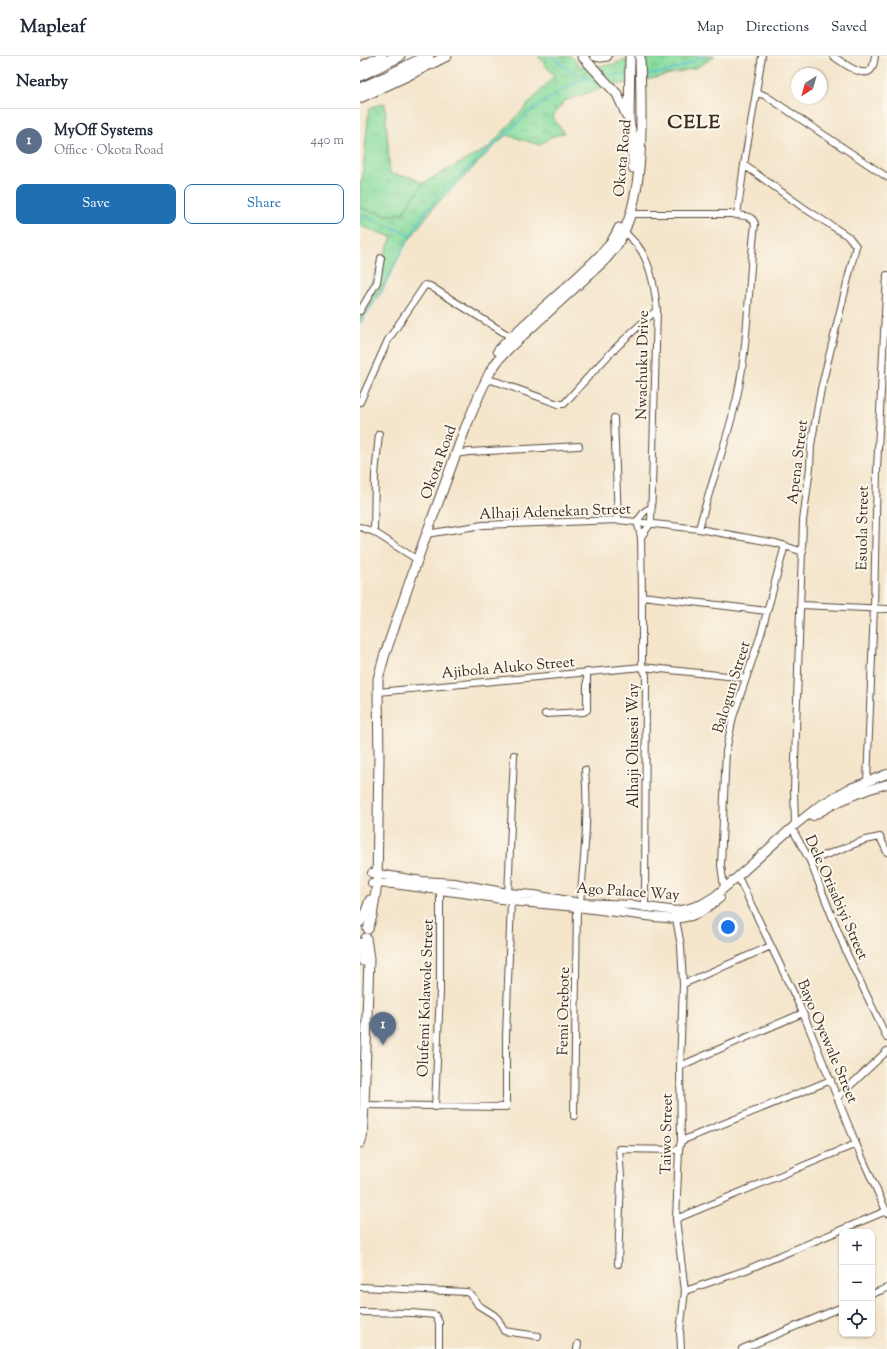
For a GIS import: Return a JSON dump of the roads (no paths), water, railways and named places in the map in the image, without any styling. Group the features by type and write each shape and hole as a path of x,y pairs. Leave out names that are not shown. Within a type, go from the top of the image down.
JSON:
{"highway":[{"path":"360,75 398,56"},
{"path":"360,89 428,56"}],"main road":[{"path":"360,68 382,56"},
{"path":"360,98 447,56"},
{"path":"582,56 613,88 621,100 629,121"},
{"path":"595,56 607,56"},
{"name":"Okota Road","path":"375,879 375,684 382,649 431,505 486,379 499,359 606,250 616,236 629,200 637,153 629,121 630,56"},
{"name":"Okota Road","path":"362,933 375,879 379,758 378,679 384,657 470,401 480,377 492,358 511,337 590,275 605,260 618,244 624,232 638,182 637,153 640,56"},
{"name":"Ago Palace Way","path":"579,905 626,905 676,911 690,908 710,900 819,806 848,789 887,774"},
{"name":"Ago Palace Way","path":"375,879 393,884 579,905 676,919 701,912 740,881 794,828 836,803 865,790 887,784"},
{"name":"Ago Palace Way","path":"375,879 454,883 509,898"},
{"path":"360,1143 362,1138 364,1105 369,959 362,933"},
{"path":"360,1062 364,970 362,933"}],"street":[{"path":"734,214 744,165 762,56"},
{"path":"833,56 859,72 866,72 873,68 875,56"},
{"path":"756,92 766,96 887,177"},
{"name":"Apena Street","path":"744,165 804,208 849,237 856,246 819,396 811,445 803,521 794,828"},
{"path":"630,214 734,214 749,217 755,224 750,262 743,361 737,397 699,529"},
{"name":"Nwachuku Drive","path":"624,232 638,246 643,255 653,282 657,310 651,523"},
{"path":"360,311 377,282 381,258"},
{"name":"Esuola Street","path":"867,782 874,608 877,469 887,274"},
{"path":"360,402 388,340 425,285 430,286 511,337"},
{"path":"486,379 558,404 564,404 590,374 645,319 657,310"},
{"path":"614,418 618,520"},
{"path":"374,532 375,475 379,434"},
{"path":"453,454 579,446"},
{"path":"637,521 645,511 652,507"},
{"name":"Alhaji Adenekan Street","path":"426,534 483,525 618,520 699,529 785,545 802,552"},
{"name":"Alhaji Olusesi Way","path":"637,521 641,537 642,667 646,675 645,908"},
{"path":"641,537 651,523"},
{"path":"360,527 374,532 413,557"},
{"name":"Balogun Street","path":"724,888 721,864 726,751 733,716 761,634 785,545"},
{"path":"642,596 767,611"},
{"path":"801,605 887,609"},
{"name":"Ajibola Aluko Street","path":"378,692 642,667 746,678"},
{"path":"545,714 584,712 587,710 587,672"},
{"path":"364,1105 506,1107 509,898 514,755"},
{"name":"Femi Orebote","path":"574,1116 579,905 584,861 585,770"},
{"name":"Dele Orisabiyi Street","path":"794,828 810,862 847,954 887,1038"},
{"path":"810,862 865,840 880,837 887,852"},
{"name":"Bayo Oyewale Street","path":"740,881 803,1013 838,1096 856,1144 886,1212"},
{"name":"Olufemi Kolawole Street","path":"435,1107 440,991 440,890"},
{"name":"Taiwo Street","path":"676,919 681,946 683,984 680,1066 681,1141 676,1219 685,1290 680,1331 681,1349"},
{"path":"683,984 771,946"},
{"path":"680,1066 803,1013"},
{"path":"838,1096 887,1051"},
{"path":"681,1141 831,1080"},
{"path":"676,1219 856,1144"},
{"path":"618,1264 621,1176 619,1149 680,1150"},
{"path":"685,1290 746,1270 886,1212"},
{"path":"360,1287 467,1292 473,1297 478,1305 494,1315 504,1331 509,1333 538,1336"},
{"path":"875,1293 887,1288"},
{"path":"742,1349 839,1308"},
{"path":"360,1312 435,1315 439,1322 439,1349"}],"waterway":[{"path":"551,56 579,75 592,79 598,78"},
{"path":"643,74 662,73 684,66 703,56"},
{"path":"606,76 625,74"},
{"path":"360,323 382,291 405,245 424,213 445,190 528,113 563,89 586,78"},
{"path":"360,216 367,217 404,232 410,237"}],"place":[{"name":"MyOff Systems","path":"383,1045"}],"district":[{"name":"CELE","path":"694,121"}]}
